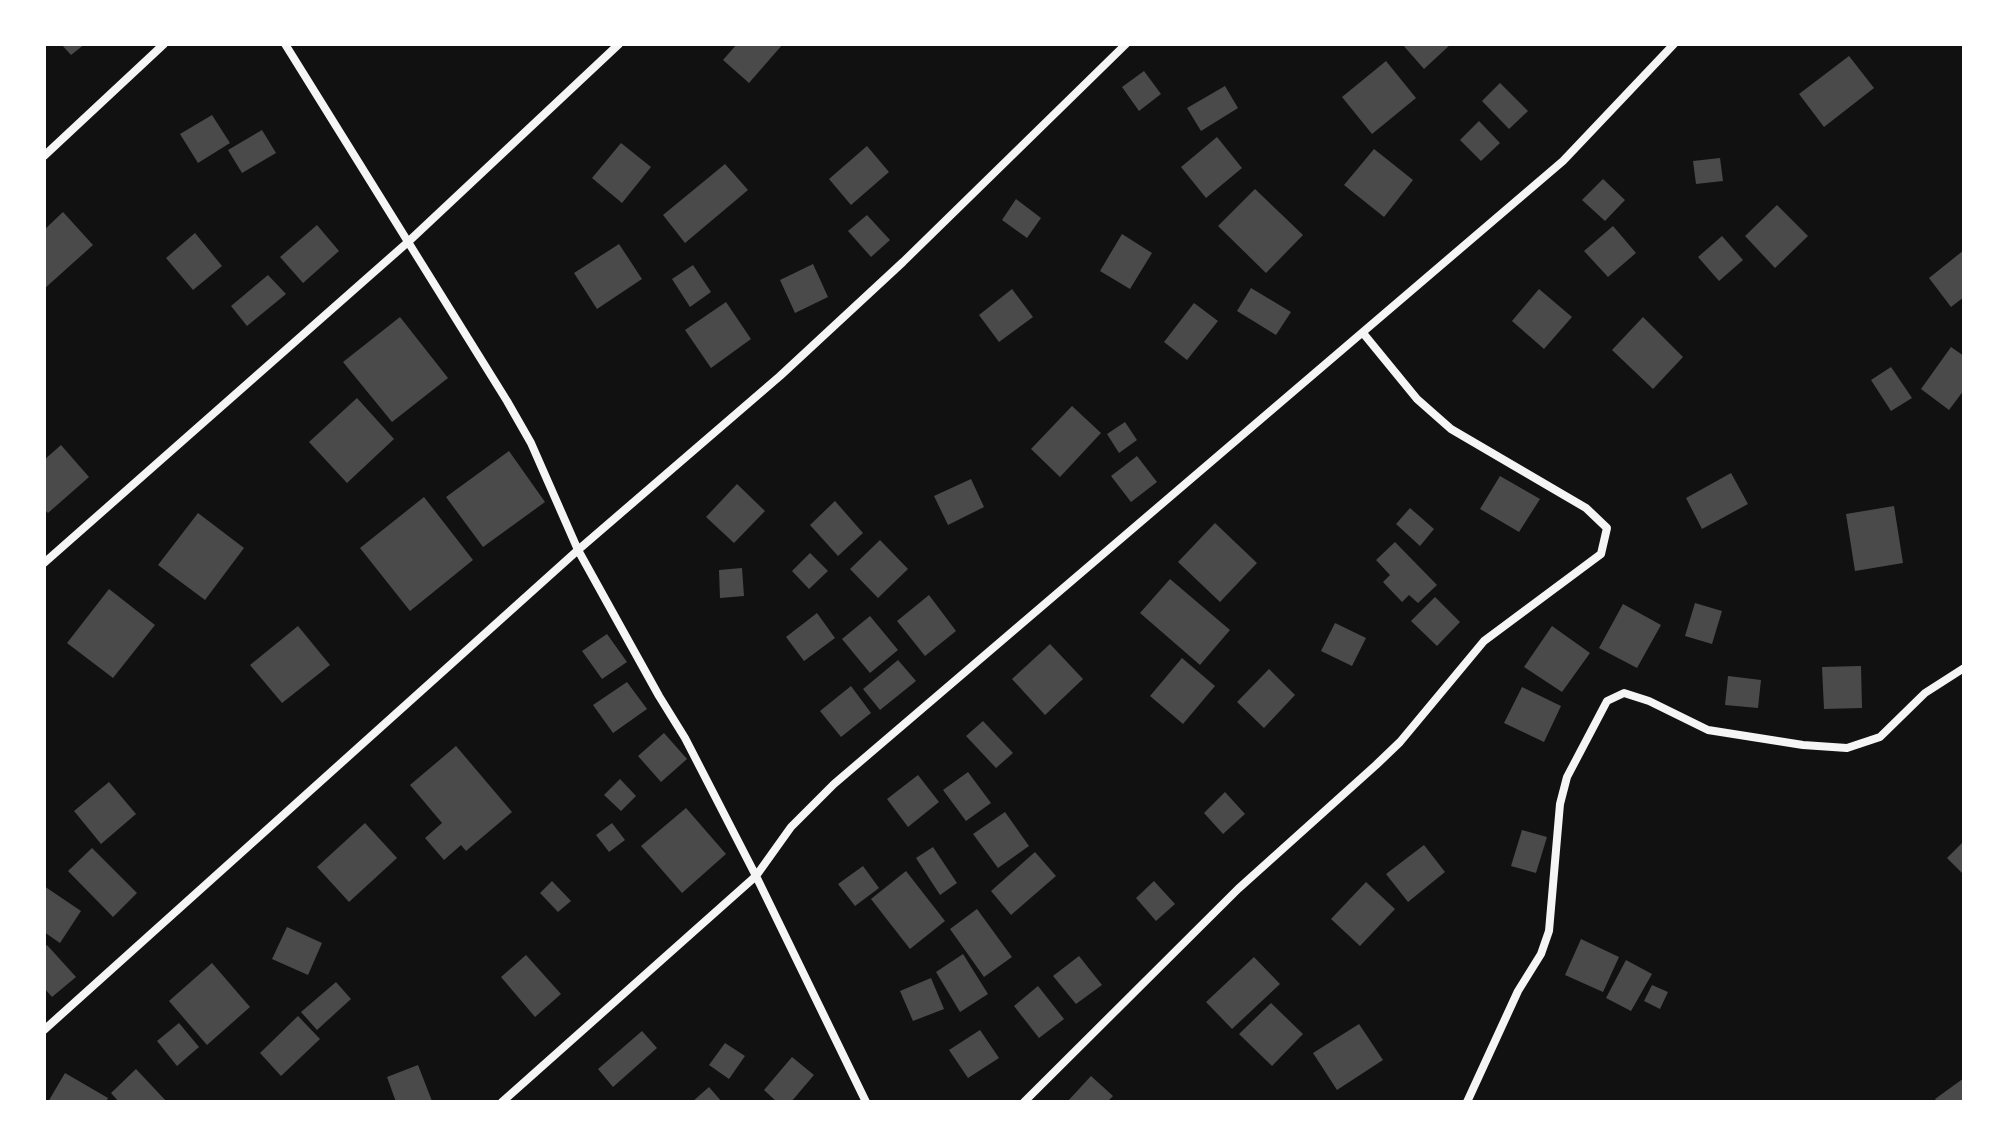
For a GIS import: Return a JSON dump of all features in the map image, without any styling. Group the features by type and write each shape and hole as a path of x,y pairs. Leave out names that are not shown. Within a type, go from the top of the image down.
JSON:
{"street":[{"path":"44,156 164,44"},
{"path":"285,44 531,443 578,550 685,738 866,1102"},
{"path":"44,563 408,242 619,44"},
{"path":"44,1030 578,550 803,355 1126,44"},
{"path":"502,1102 756,876 791,827 834,784 1563,161 1674,44"},
{"path":"1024,1102 1238,889 1392,750 1484,641 1601,554 1607,528 1586,508 1451,429 1417,399 1363,333"},
{"path":"1467,1102 1518,991 1541,954 1549,931 1560,804 1567,777 1607,701 1624,693 1649,701 1708,730 1803,745 1847,748 1880,737 1925,693 1964,668"}],"building":[{"path":"61,44 85,44 71,55"},
{"path":"737,44 783,44 749,83 723,60"},
{"path":"1402,44 1451,44 1424,69"},
{"path":"1849,56 1874,88 1824,127 1799,94"},
{"path":"1386,61 1416,98 1372,134 1342,97"},
{"path":"1144,71 1161,94 1139,111 1122,87"},
{"path":"1500,83 1528,111 1509,129 1482,101"},
{"path":"1225,86 1238,108 1201,131 1187,108"},
{"path":"212,115 230,143 198,163 180,134"},
{"path":"1479,121 1500,143 1481,161 1460,140"},
{"path":"262,130 276,153 242,173 228,150"},
{"path":"1217,137 1242,168 1206,198 1181,167"},
{"path":"621,143 651,167 622,203 592,178"},
{"path":"867,146 889,172 851,205 829,179"},
{"path":"1374,149 1413,180 1384,217 1344,185"},
{"path":"1720,158 1723,181 1696,184 1693,161"},
{"path":"725,164 748,190 685,243 663,215"},
{"path":"1603,179 1625,200 1605,221 1582,200"},
{"path":"1255,189 1303,235 1266,273 1218,226"},
{"path":"1016,199 1041,218 1027,238 1002,220"},
{"path":"1777,205 1808,236 1775,268 1745,236"},
{"path":"63,212 93,245 44,289 44,230"},
{"path":"867,215 890,240 871,257 848,231"},
{"path":"317,225 339,251 303,283 280,257"},
{"path":"1613,226 1636,253 1608,277 1584,251"},
{"path":"195,233 222,266 193,290 166,258"},
{"path":"1122,234 1152,253 1130,289 1100,271"},
{"path":"1722,236 1743,260 1719,281 1698,257"},
{"path":"619,244 642,279 597,309 574,273"},
{"path":"1964,250 1964,297 1951,307 1929,278"},
{"path":"813,264 828,297 795,313 780,280"},
{"path":"693,265 711,292 690,307 672,279"},
{"path":"268,275 286,294 247,326 231,306"},
{"path":"1251,288 1291,312 1276,335 1237,311"},
{"path":"1012,289 1033,317 999,342 979,315"},
{"path":"1539,289 1572,317 1544,349 1512,321"},
{"path":"726,302 751,339 711,368 685,330"},
{"path":"1194,303 1218,321 1187,360 1164,342"},
{"path":"400,317 448,378 392,422 343,362"},
{"path":"1643,317 1683,357 1653,389 1612,350"},
{"path":"1951,347 1964,356 1964,390 1949,410 1921,389"},
{"path":"1891,367 1912,398 1891,411 1871,380"},
{"path":"357,398 394,439 347,483 309,442"},
{"path":"1072,406 1101,433 1060,477 1031,449"},
{"path":"1125,422 1137,440 1119,453 1107,434"},
{"path":"61,445 89,477 48,513 44,509 44,460"},
{"path":"509,451 545,502 483,547 446,497"},
{"path":"1137,456 1157,482 1131,502 1111,476"},
{"path":"1731,473 1748,504 1702,529 1686,498"},
{"path":"1500,476 1540,499 1519,532 1480,509"},
{"path":"971,479 984,507 948,525 934,496"},
{"path":"737,484 765,511 734,543 706,517"},
{"path":"424,497 473,560 410,611 360,548"},
{"path":"835,501 863,533 838,556 810,525"},
{"path":"1894,506 1903,563 1855,571 1846,514"},
{"path":"1410,508 1434,529 1420,546 1396,524"},
{"path":"198,513 244,548 205,600 158,565"},
{"path":"1215,523 1257,563 1220,602 1178,562"},
{"path":"880,540 908,569 878,598 850,569"},
{"path":"1395,542 1437,585 1418,603 1409,595 1402,602 1383,582 1390,575 1376,560"},
{"path":"810,553 828,571 809,589 792,571"},
{"path":"742,568 744,596 720,598 719,570"},
{"path":"1170,579 1230,630 1200,665 1140,613"},
{"path":"109,589 155,625 113,678 67,643"},
{"path":"929,595 956,631 925,656 897,621"},
{"path":"1435,597 1460,622 1437,646 1411,621"},
{"path":"1695,603 1722,611 1712,644 1685,636"},
{"path":"1623,604 1661,625 1637,668 1599,648"},
{"path":"817,613 835,638 804,661 786,637"},
{"path":"870,616 898,650 870,673 842,639"},
{"path":"1335,623 1366,638 1352,666 1321,651"},
{"path":"298,626 330,665 282,703 250,665"},
{"path":"1552,626 1590,653 1562,692 1524,667"},
{"path":"607,634 627,662 602,679 582,651"},
{"path":"1050,644 1083,679 1045,715 1012,679"},
{"path":"1182,658 1215,686 1183,724 1150,696"},
{"path":"898,660 916,681 880,710 863,689"},
{"path":"1861,666 1862,708 1824,709 1822,667"},
{"path":"1269,669 1295,695 1264,728 1237,702"},
{"path":"1728,676 1761,680 1758,708 1725,705"},
{"path":"627,682 647,709 613,733 593,705"},
{"path":"851,686 871,713 841,737 820,711"},
{"path":"1522,687 1561,706 1544,742 1504,723"},
{"path":"983,721 1013,753 996,768 966,736"},
{"path":"664,733 687,759 661,782 638,756"},
{"path":"456,746 512,812 466,851 461,845 444,860 425,838 442,823 410,785"},
{"path":"968,772 991,803 966,821 943,790"},
{"path":"918,775 939,802 908,827 887,799"},
{"path":"620,779 636,796 621,811 604,795"},
{"path":"109,782 136,814 101,844 74,811"},
{"path":"1225,792 1245,814 1223,834 1204,813"},
{"path":"686,808 726,854 682,893 641,846"},
{"path":"1005,812 1029,846 998,868 973,834"},
{"path":"365,823 397,858 349,902 317,867"},
{"path":"612,823 625,840 609,852 596,835"},
{"path":"1522,830 1547,837 1536,873 1511,866"},
{"path":"1964,841 1964,875 1947,858"},
{"path":"1424,845 1445,872 1408,902 1386,874"},
{"path":"933,847 957,883 940,895 916,858"},
{"path":"92,848 137,893 113,917 68,871"},
{"path":"1035,852 1056,876 1011,915 991,891"},
{"path":"863,866 879,888 855,906 838,884"},
{"path":"906,871 945,921 910,949 871,899"},
{"path":"552,881 571,901 558,912 540,893"},
{"path":"1154,881 1175,904 1156,921 1136,898"},
{"path":"1366,882 1395,909 1360,946 1331,919"},
{"path":"44,886 81,911 60,943 44,932"},
{"path":"977,909 1012,957 984,977 950,929"},
{"path":"287,927 322,943 308,975 272,959"},
{"path":"1581,939 1619,957 1603,992 1565,975"},
{"path":"47,945 76,977 52,997 44,988 44,948"},
{"path":"963,954 988,994 960,1012 936,972"},
{"path":"526,955 561,994 535,1017 501,977"},
{"path":"1079,956 1102,985 1076,1004 1053,976"},
{"path":"1254,957 1280,984 1232,1029 1206,1002"},
{"path":"1626,960 1652,974 1631,1011 1606,998"},
{"path":"212,963 250,1007 207,1045 169,1001"},
{"path":"931,978 944,1009 913,1021 900,991"},
{"path":"336,982 351,999 317,1030 301,1012"},
{"path":"1652,985 1668,992 1660,1009 1644,1001"},
{"path":"1038,986 1064,1019 1039,1038 1014,1006"},
{"path":"1271,1003 1303,1034 1272,1066 1239,1034"},
{"path":"298,1016 320,1039 281,1076 260,1053"},
{"path":"179,1023 199,1047 177,1066 157,1041"},
{"path":"1359,1024 1383,1060 1337,1090 1313,1053"},
{"path":"980,1030 999,1058 968,1078 949,1050"},
{"path":"642,1031 657,1048 613,1087 598,1069"},
{"path":"725,1043 745,1056 729,1079 709,1065"},
{"path":"792,1057 814,1075 791,1102 777,1102 764,1090"},
{"path":"418,1065 432,1101 396,1102 387,1077"},
{"path":"136,1069 167,1102 119,1102 111,1093"},
{"path":"65,1073 108,1098 106,1102 48,1102"},
{"path":"1091,1076 1113,1096 1107,1102 1067,1102"},
{"path":"1964,1078 1964,1102 1937,1102 1935,1099"},
{"path":"709,1087 722,1102 692,1102"}]}
